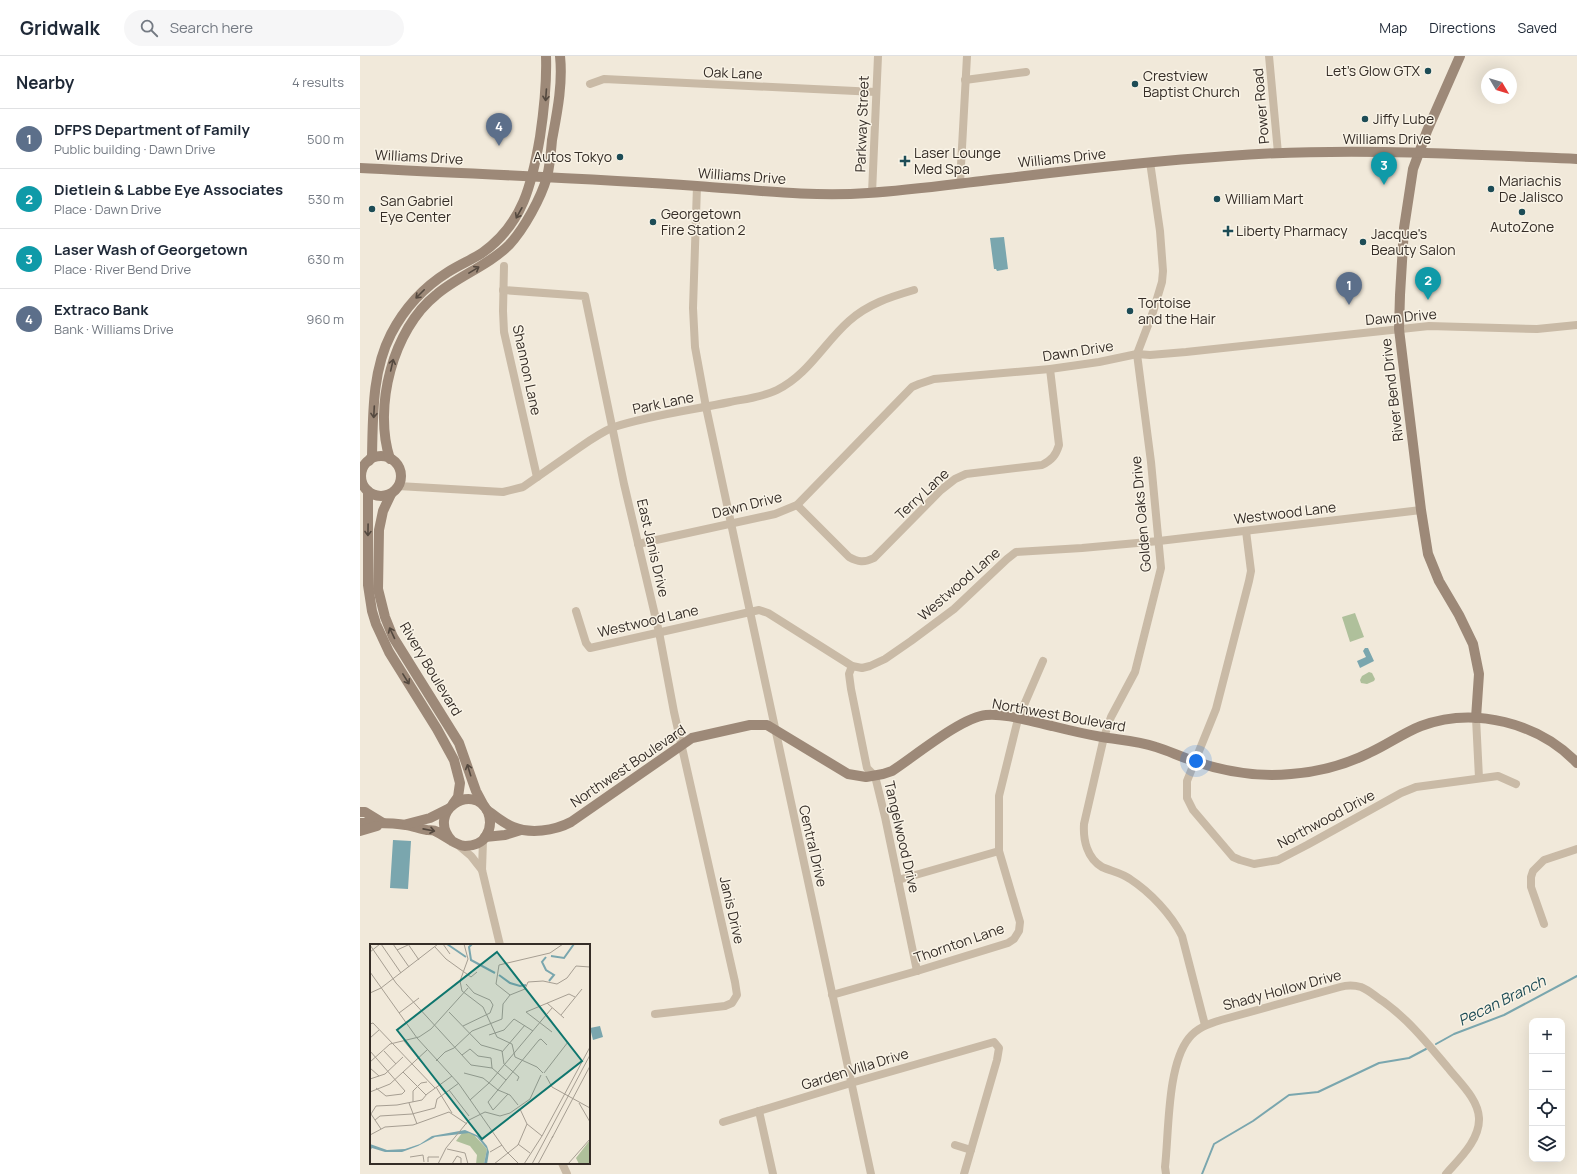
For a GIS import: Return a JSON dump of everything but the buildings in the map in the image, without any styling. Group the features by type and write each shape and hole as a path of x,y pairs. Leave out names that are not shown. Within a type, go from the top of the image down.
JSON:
{"street":[{"path":"546,56 545,104 533,176 526,199 518,213 498,240 483,253 449,271 428,286 414,301 390,334 376,381 372,456 363,469 361,475 363,486 377,496 391,494 398,486 400,479 399,470 390,459 385,439 384,419 387,390 394,358 399,344 409,325 434,296 476,269 508,245 526,221 547,176 559,92 561,66 560,56"},
{"name":"Parkway Street","path":"872,193 878,56"},
{"path":"960,184 967,56"},
{"name":"Power Road","path":"1269,56 1278,153"},
{"name":"River Bend Drive","path":"1460,56 1418,152 1408,191 1404,228 1399,329 1420,510 1428,554 1439,581 1473,644 1479,674 1476,718"},
{"path":"965,80 1026,72"},
{"name":"Oak Lane","path":"590,84 604,79 691,85 806,88 876,92"},
{"name":"Williams Drive","path":"360,168 547,176 697,186 770,193 829,194 872,193 916,189 1150,162 1278,153 1418,152 1577,159"},
{"name":"Golden Oaks Drive","path":"1150,162 1160,231 1163,271 1162,282 1153,312 1137,354 1161,568 1159,581 1135,672 1111,717 1104,737 1084,824 1084,838 1088,851 1096,862 1138,884 1155,901 1179,930 1182,936 1205,1025"},
{"name":"Central Drive","path":"697,186 693,308 695,347 706,407 871,1174"},
{"name":"Shannon Lane","path":"504,266 504,332 537,477"},
{"name":"East Janis Drive","path":"503,290 585,296 638,544 659,632 668,686 681,744"},
{"name":"Park Lane","path":"398,486 503,492 523,487 598,434 613,428 629,423 751,398 776,390 790,381 811,363 847,322 857,314 870,305 914,290"},
{"name":"Dawn Drive","path":"638,544 775,514 797,505 912,387 934,379 1050,369 1099,362 1137,354 1150,355 1179,353 1429,326 1537,329 1577,325"},
{"name":"Terry Lane","path":"797,505 849,557 860,562 867,562 874,558 941,490 955,479 966,474 1042,465 1052,459 1057,453 1059,445 1050,369"},
{"path":"369,461 381,457 390,459"},
{"name":"Rivery Boulevard","path":"363,486 368,592 376,624 389,652 448,747 458,775 460,791 451,806"},
{"name":"Rivery Boulevard","path":"391,494 383,511 379,530 378,589 388,623 393,637 459,743 476,791 485,808"},
{"name":"Westwood Lane","path":"576,611 586,643 590,648 759,610 768,613 852,666 862,668 885,659 954,609 1016,552 1159,541 1420,510"},
{"name":"Northwood Drive","path":"1246,531 1251,571 1249,581 1216,709 1194,761 1187,781 1186,792 1189,803 1217,840 1233,857 1254,864 1278,860 1416,787 1498,776 1516,784"},
{"path":"368,592 378,589"},
{"path":"398,666 408,659"},
{"name":"Thornton Lane","path":"832,995 997,946 1014,938 1019,931 1020,922 999,851 999,796 1018,719 1042,661"},
{"name":"Tangelwood Drive","path":"852,666 848,674 867,768 875,776 917,971"},
{"name":"Northwest Boulevard","path":"484,838 505,835 521,830 545,830 556,828 571,822 681,744 700,735 750,724 767,725 848,774 861,777 875,776 892,771 964,722 986,715 1018,719 1156,747 1224,770 1250,774 1275,775 1306,773 1347,762 1369,753 1407,732 1422,726 1460,718 1476,718 1503,722 1534,732 1556,745 1577,763"},
{"path":"1476,718 1479,778"},
{"path":"437,729 447,722"},
{"name":"Janis Drive","path":"655,1014 725,1006 732,1004 737,995 681,744"},
{"path":"404,824 430,818 451,806 466,799 478,802 485,808 490,817 489,831 484,838 470,846 454,842 445,830 444,823 445,816 451,806"},
{"name":"Northwest Boulevard","path":"485,808 506,823 521,830"},
{"path":"360,812 365,812 385,824"},
{"path":"360,823 404,824 435,830 454,842 471,856 482,870"},
{"path":"360,831 385,824"},
{"path":"484,838 482,870 500,944"},
{"path":"1544,924 1531,886 1533,871 1544,860 1577,849"},
{"path":"898,880 999,851"},
{"name":"Shady Hollow Drive","path":"1205,1025 1342,986 1359,986 1370,992 1413,1026 1462,1085 1476,1106 1479,1115 1479,1122 1473,1139 1446,1174"},
{"path":"1166,1174 1165,1167 1170,1111 1176,1067 1182,1049 1189,1038 1205,1025"},
{"name":"Garden Villa Drive","path":"723,1122 994,1042 999,1048 997,1060 971,1150"},
{"path":"759,1111 773,1174"},
{"path":"955,1145 971,1150 964,1174"},
{"path":"562,1164 567,1174"}],"green space":[{"path":"1355,613 1364,637 1350,642 1342,617"},
{"path":"1369,672 1372,673 1375,679 1374,681 1367,684 1361,683 1360,680 1362,676"}],"water":[{"path":"1004,237 1008,269 997,271 994,269 990,238"},
{"path":"1365,648 1368,648 1374,661 1360,668 1357,661 1366,657 1363,651"},
{"path":"393,840 411,841 408,889 390,888"},
{"path":"600,1026 603,1037 593,1040 590,1028"}],"waterway":[{"name":"Pecan Branch","path":"1436,1044 1454,1034 1504,1015 1577,976"},
{"name":"Pecan Branch","path":"1202,1174 1214,1144 1253,1121 1289,1095 1318,1092 1379,1063 1409,1058 1426,1049"}],"place":[{"name":"Let's Glow GTX","path":"1428,71"},
{"name":"Crestview Baptist Church","path":"1135,84"},
{"name":"Jiffy Lube","path":"1365,119"},
{"name":"Extraco Bank","path":"499,146"},
{"name":"Autos Tokyo","path":"620,157"},
{"name":"Laser Lounge Med Spa","path":"905,161"},
{"name":"Laser Wash of Georgetown","path":"1384,185"},
{"name":"Mariachis De Jalisco","path":"1491,189"},
{"name":"William Mart","path":"1217,199"},
{"name":"San Gabriel Eye Center","path":"372,209"},
{"name":"AutoZone","path":"1522,212"},
{"name":"Georgetown Fire Station 2","path":"653,222"},
{"name":"Liberty Pharmacy","path":"1228,231"},
{"name":"Jacque's Beauty Salon","path":"1363,242"},
{"name":"Dietlein & Labbe Eye Associates","path":"1428,300"},
{"name":"DFPS Department of Family","path":"1349,305"},
{"name":"Tortoise and the Hair","path":"1130,311"}]}
